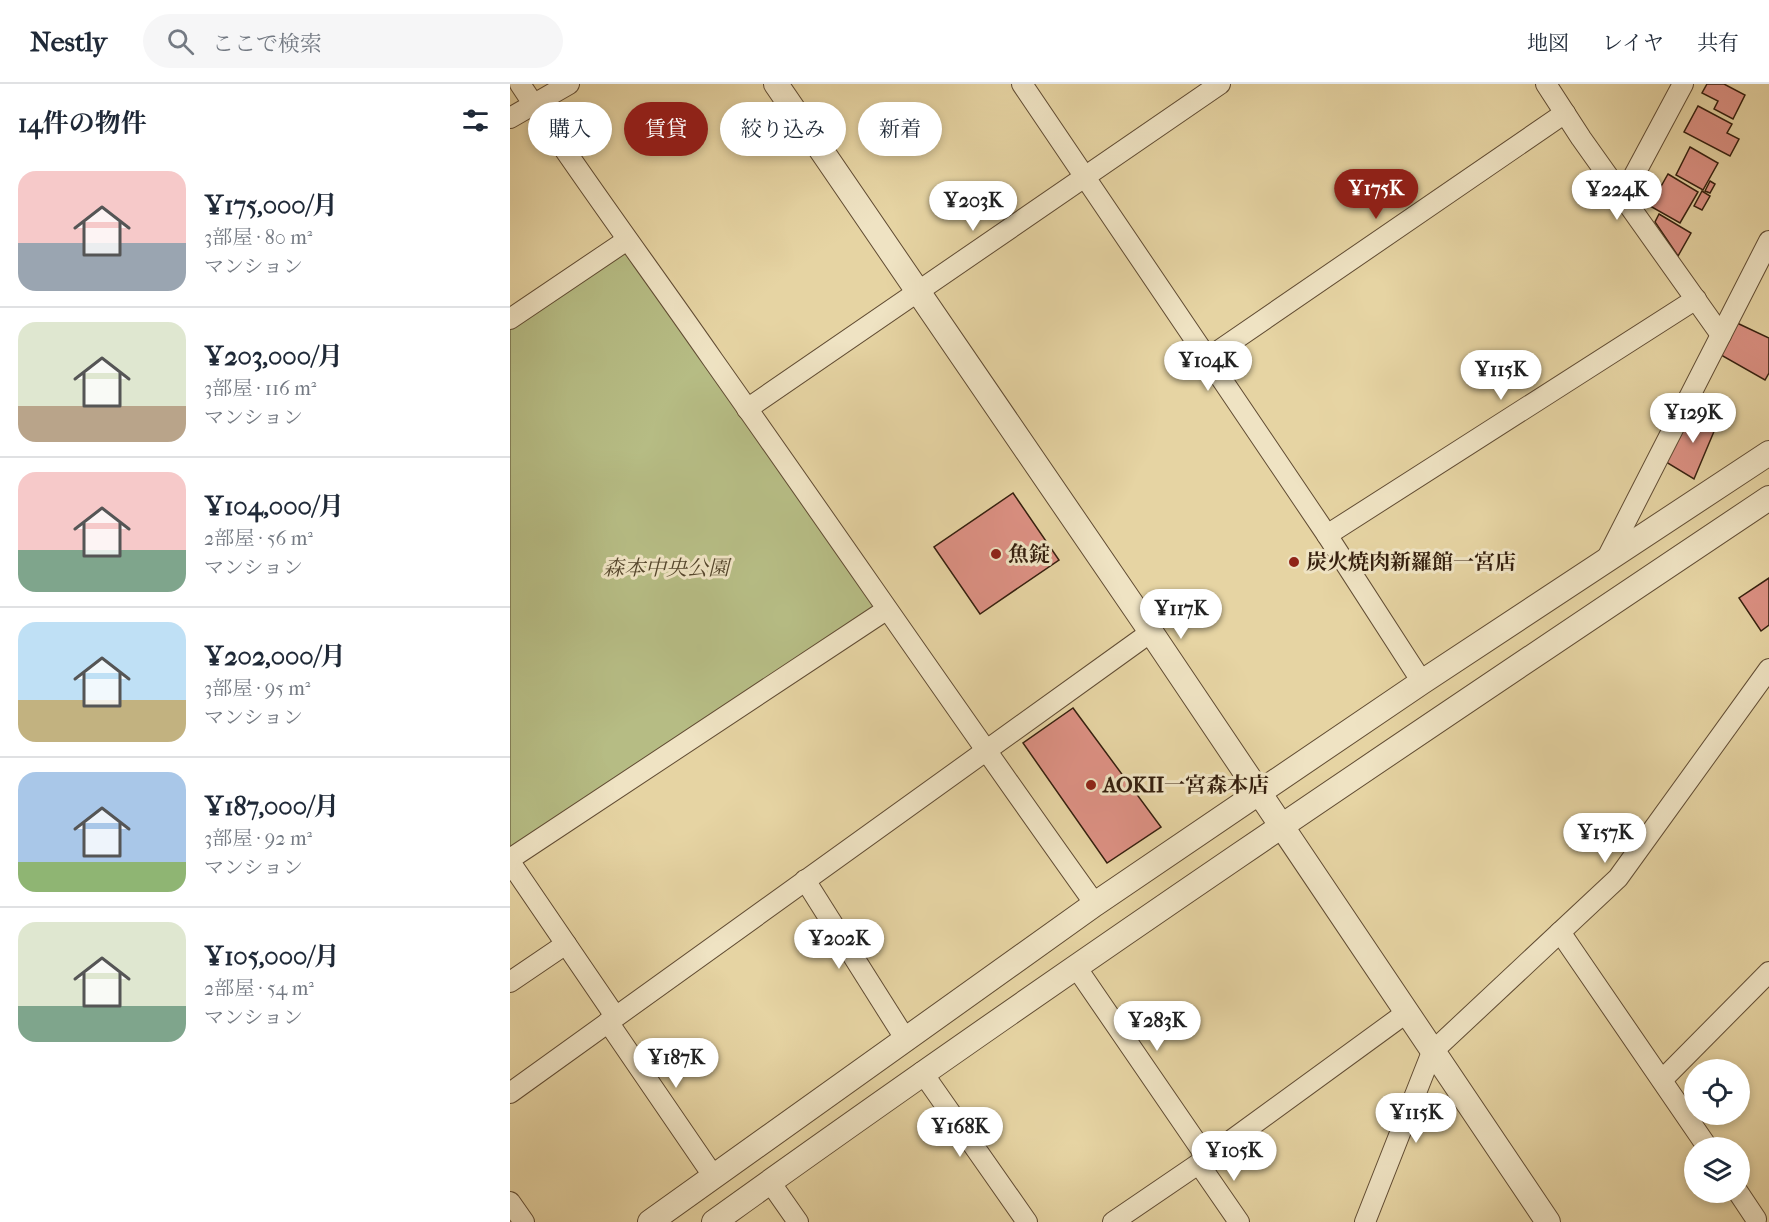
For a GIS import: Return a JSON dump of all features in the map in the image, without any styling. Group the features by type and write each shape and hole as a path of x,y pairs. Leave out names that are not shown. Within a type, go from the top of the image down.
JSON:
{"street":[{"path":"520,84 532,102"},
{"path":"537,102 569,84"},
{"path":"776,84 1151,632 1257,793 1281,825 1432,1053 1548,1222"},
{"path":"1022,84 1327,535 1422,682"},
{"path":"747,409 1220,84"},
{"path":"1546,84 1564,113 1721,334"},
{"path":"1623,196 1683,84"},
{"path":"510,118 528,107"},
{"path":"1208,358 1564,113"},
{"path":"569,156 984,750 1095,904"},
{"path":"510,319 627,240"},
{"path":"1606,560 1769,241"},
{"path":"1327,535 1696,299"},
{"path":"650,1222 1095,904 1422,682 1769,453"},
{"path":"714,1222 922,1072 1281,825 1769,498"},
{"path":"714,1177 510,860 886,610"},
{"path":"510,1093 1151,632"},
{"path":"1365,1222 1432,1053 1618,878 1769,669"},
{"path":"805,880 906,1040"},
{"path":"1560,932 1701,1137"},
{"path":"510,982 566,944"},
{"path":"1076,967 1203,1161 1239,1222"},
{"path":"1662,1080 1769,972"},
{"path":"1113,1222 1203,1161 1406,1013"},
{"path":"922,1072 1027,1222"},
{"path":"770,1182 798,1222"},
{"path":"510,1202 524,1222"},
{"path":"1748,1203 1759,1216"}],"green space":[{"name":"森本中央公園","path":"627,240 886,610 510,859 510,319"}],"building":[{"path":"1707,84 1724,84 1745,95 1733,119 1714,109 1718,101 1702,93"},
{"path":"1698,106 1732,124 1727,133 1739,139 1730,156 1684,132"},
{"path":"1690,147 1718,163 1703,190 1676,175"},
{"path":"1668,174 1698,192 1680,223 1650,206"},
{"path":"1710,181 1715,184 1710,193 1705,191"},
{"path":"1702,191 1710,196 1702,210 1694,206"},
{"path":"1659,214 1691,233 1678,256 1655,222"},
{"path":"1737,323 1769,338 1769,373 1765,380 1721,355"},
{"path":"1693,411 1718,422 1694,479 1666,462"},
{"name":"魚錠","path":"1013,493 1059,560 980,614 934,547"},
{"path":"1769,578 1769,625 1761,631 1739,598"},
{"name":"AOKII一宮森本店","path":"1073,708 1161,827 1107,863 1023,743"}],"place":[{"name":"魚錠","path":"996,554"},
{"name":"炭火焼肉新羅館一宮店","path":"1294,562"},
{"name":"AOKII一宮森本店","path":"1091,785"}]}
